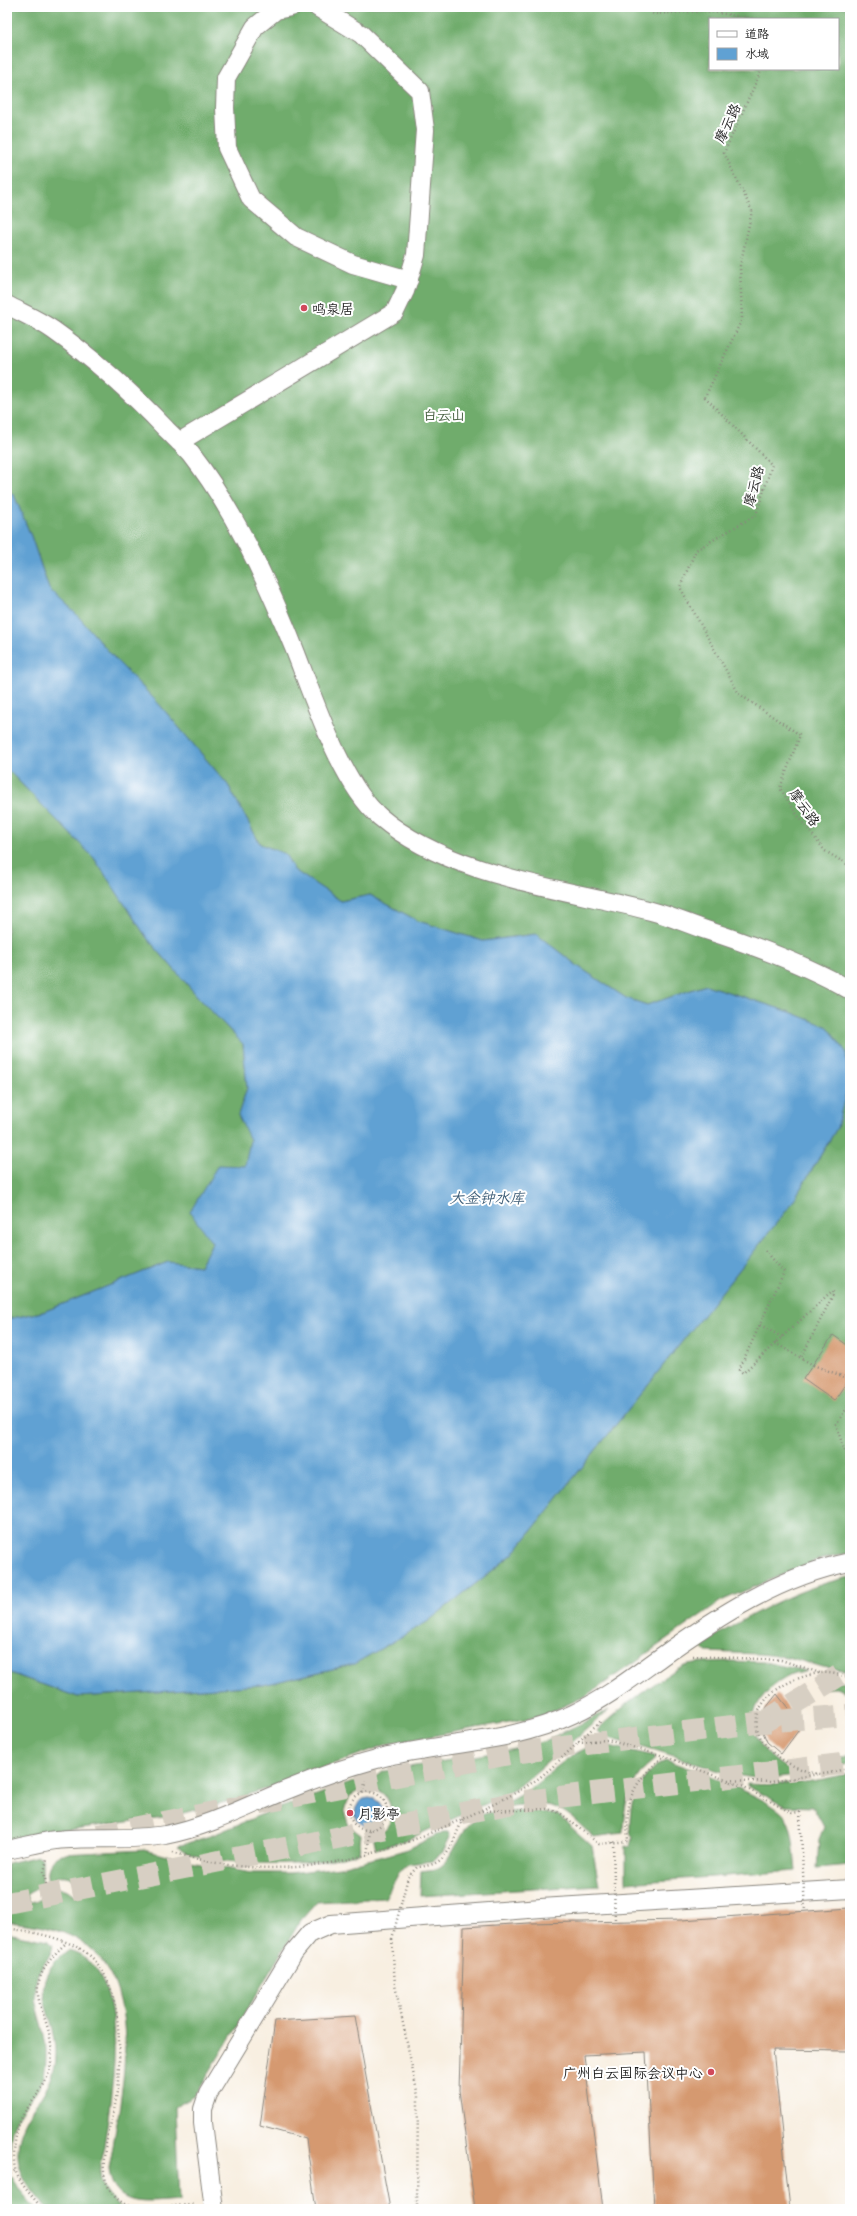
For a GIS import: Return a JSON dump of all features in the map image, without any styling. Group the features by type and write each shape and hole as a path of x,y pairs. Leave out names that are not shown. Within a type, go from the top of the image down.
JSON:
{"street":[{"path":"290,7 276,10 255,27 226,78 225,108 227,148 251,199 296,237 353,264 409,280"},
{"path":"179,442 395,312 409,280 416,255 425,130 420,91 361,34 317,7"},
{"path":"7,305 57,333 111,376 190,453 227,509 274,600 340,761 366,803 379,816 406,836 464,864 580,895 652,912 753,945 826,976 850,990"},
{"path":"7,1850 56,1840 165,1835 234,1814 284,1791 348,1767 389,1756 497,1738 539,1728 574,1714 608,1694 687,1638 740,1605 806,1574 850,1562"},
{"path":"214,2209 203,2123 203,2109 208,2094 294,1952 310,1933 331,1924 541,1908 850,1889"}],"path":[{"path":"642,7 654,14 705,11 751,18"},
{"name":"摩云路","path":"762,70 724,153 752,211 740,266 742,319 705,398 772,464 756,515 696,550 680,586 739,694 800,735 780,788 798,816 825,851 850,866"},
{"path":"765,1250 784,1272 739,1370 743,1373 832,1291 834,1293 801,1358"},
{"path":"760,1325 782,1337"},
{"path":"775,1343 812,1365 850,1379"},
{"path":"850,1404 836,1424 850,1469"},
{"path":"688,1656 781,1660 821,1673 850,1677"},
{"path":"821,1673 789,1682 775,1691 762,1706 757,1718 757,1729 762,1740 770,1750 791,1764 808,1771 822,1774"},
{"path":"167,1850 195,1859 224,1864 266,1867 300,1867 338,1863 368,1856 400,1846 463,1819 516,1792 539,1778 606,1716"},
{"path":"577,1742 607,1740 664,1756 744,1787 787,1811 792,1813 800,1812 806,1911"},
{"path":"480,1811 527,1808 548,1809 560,1813 599,1844 628,1841 627,1810 631,1796 638,1782 664,1756"},
{"path":"725,1780 771,1782 834,1772 850,1766"},
{"path":"366,1792 377,1794 386,1803 387,1809 384,1822 380,1826 370,1830 356,1825 350,1814 352,1803 355,1798 366,1792"},
{"path":"417,2209 418,2096 395,1985 392,1939 408,1877 417,1866 433,1865 440,1862 447,1852 463,1819"},
{"path":"368,1856 370,1830"},
{"path":"614,1842 615,1921"},
{"path":"46,1884 44,1872 45,1863 49,1855"},
{"path":"7,1928 33,1932 66,1943 84,1951 96,1961 112,1994 116,2013 118,2059 117,2086 104,2170 106,2180 113,2195 131,2207 195,2204"},
{"path":"42,2209 20,2181 14,2162 18,2127 25,2112 46,2083 51,2063 50,2045 38,2002 38,1982 55,1954 66,1943"},
{"path":"7,2176 16,2170"}],"green space":[{"name":"白云山","path":"7,7 850,7 850,1553 817,1560 721,1601 588,1695 542,1716 388,1744 237,1799 172,1816 51,1832 7,1840 7,1672 78,1697 263,1685 354,1664 427,1622 513,1554 790,1206 837,1128 848,1085 846,1052 828,1027 790,1012 706,985 647,1005 626,998 579,967 536,934 483,941 418,921 370,895 341,901 294,870 285,854 260,844 228,785 158,703 117,661 76,614 49,589 31,536 14,495 7,491"},
{"path":"7,769 94,858 147,938 199,998 243,1044 247,1088 238,1115 250,1140 245,1168 231,1204 200,1266 168,1262 43,1312 7,1319"},
{"path":"850,1577 850,1671 822,1667 788,1657 759,1654 706,1652 701,1646 757,1612 775,1603 811,1588"},
{"path":"728,1661 764,1662 806,1671 788,1677 770,1689 761,1699 756,1709 754,1719 754,1729 763,1748 780,1764 799,1773 798,1775 778,1778 740,1776 613,1739 597,1731 612,1716 678,1668 695,1663"},
{"path":"822,1680 850,1682 850,1694 836,1688 823,1688"},
{"path":"609,1710 522,1784 488,1803 404,1841 376,1849 373,1835 382,1832 388,1826 391,1818 391,1810 389,1802 384,1795 377,1790 368,1788 375,1776 385,1771 516,1749 545,1741"},
{"path":"600,1744 655,1756 655,1760 640,1774 630,1792 623,1823 623,1833 593,1837 567,1814 557,1808 542,1804 495,1808 528,1790 570,1757 589,1747"},
{"path":"850,1755 850,1762 843,1765 830,1766 829,1760 837,1760"},
{"path":"666,1760 732,1785 780,1811 787,1819 791,1831 796,1871 626,1883 626,1845 631,1846 633,1837 630,1828 632,1803 639,1786 645,1778 658,1765"},
{"path":"850,1773 850,1865 817,1868 819,1839 824,1827 813,1807 785,1806 747,1786 747,1784 799,1783"},
{"path":"365,1778 360,1790 350,1796 344,1811 349,1826 361,1835 359,1853 321,1861 268,1863 223,1861 187,1853 178,1846 213,1835 265,1813"},
{"path":"534,1811 558,1815 592,1846 599,1885 420,1896 421,1871 436,1869 443,1865 449,1858 462,1834 475,1819 489,1813"},
{"path":"443,1832 448,1832 450,1837 443,1852 432,1861 408,1864 400,1871 385,1898 317,1902 301,1920 195,2096 175,2107 179,2200 144,2202 124,2197 117,2191 112,2182 109,2168 119,2111 125,2046 123,2015 116,1986 102,1961 80,1941 63,1933 35,1925 7,1922 7,1863 38,1856 42,1858 42,1886 27,1894 29,1902 38,1899 54,1889 59,1888 68,1890 78,1897 85,1891 74,1879 66,1876 58,1877 50,1883 48,1878 48,1869 52,1862 62,1854 145,1850 185,1861 252,1873 290,1873 340,1867 384,1856 408,1849"},
{"path":"7,1933 49,1941 53,1945 52,1950 38,1975 35,1986 36,2003 45,2043 45,2072 40,2086 22,2110 14,2124 11,2136 10,2163 7,2172"},
{"path":"68,1950 84,1957 97,1970 105,1987 111,2007 114,2068 104,2146 100,2163 100,2173 102,2184 108,2194 124,2209 47,2209 27,2183 18,2160 20,2137 24,2125 50,2081 54,2069 56,2055 55,2039 44,2000 43,1988 46,1976 54,1964"},
{"path":"11,2177 18,2188 36,2209 7,2209 7,2181"}],"water":[{"name":"大金钟水库","path":"7,491 14,495 31,536 49,589 76,614 117,661 158,703 228,785 260,844 285,854 294,870 341,901 370,895 418,921 483,941 536,934 579,967 626,998 647,1005 706,985 790,1012 828,1027 846,1052 848,1085 837,1128 790,1206 513,1554 427,1622 354,1664 263,1685 78,1697 7,1672 7,1319 43,1312 168,1262 200,1266 212,1243 190,1212 218,1165 245,1166 250,1140 238,1115 247,1088 243,1044 199,998 147,938 94,858 7,769"},
{"path":"369,1798 379,1802 383,1812 379,1822 369,1826 359,1822 355,1812 359,1802"}],"building":[{"path":"833,1335 850,1347 850,1377 834,1401 803,1379"},
{"path":"777,1694 799,1722 798,1731 781,1754 767,1742 761,1727 766,1708"},
{"name":"广州白云国际会议中心","path":"850,1908 850,2051 773,2050 790,2209 654,2209 646,2052 584,2055 603,2209 475,2209 459,2090 464,1927 529,1923 682,1920"},
{"path":"355,2016 390,2209 316,2209 306,2139 260,2126 275,2021"}],"tunnel":[{"path":"764,1722 840,1675 850,1674"},
{"path":"98,1835 514,1753 764,1722 850,1715"},
{"path":"7,1903 524,1801 850,1763"}],"place":[{"name":"鸣泉居","path":"304,308"},
{"name":"月影亭","path":"350,1813"},
{"name":"广州白云国际会议中心","path":"711,2072"}]}
